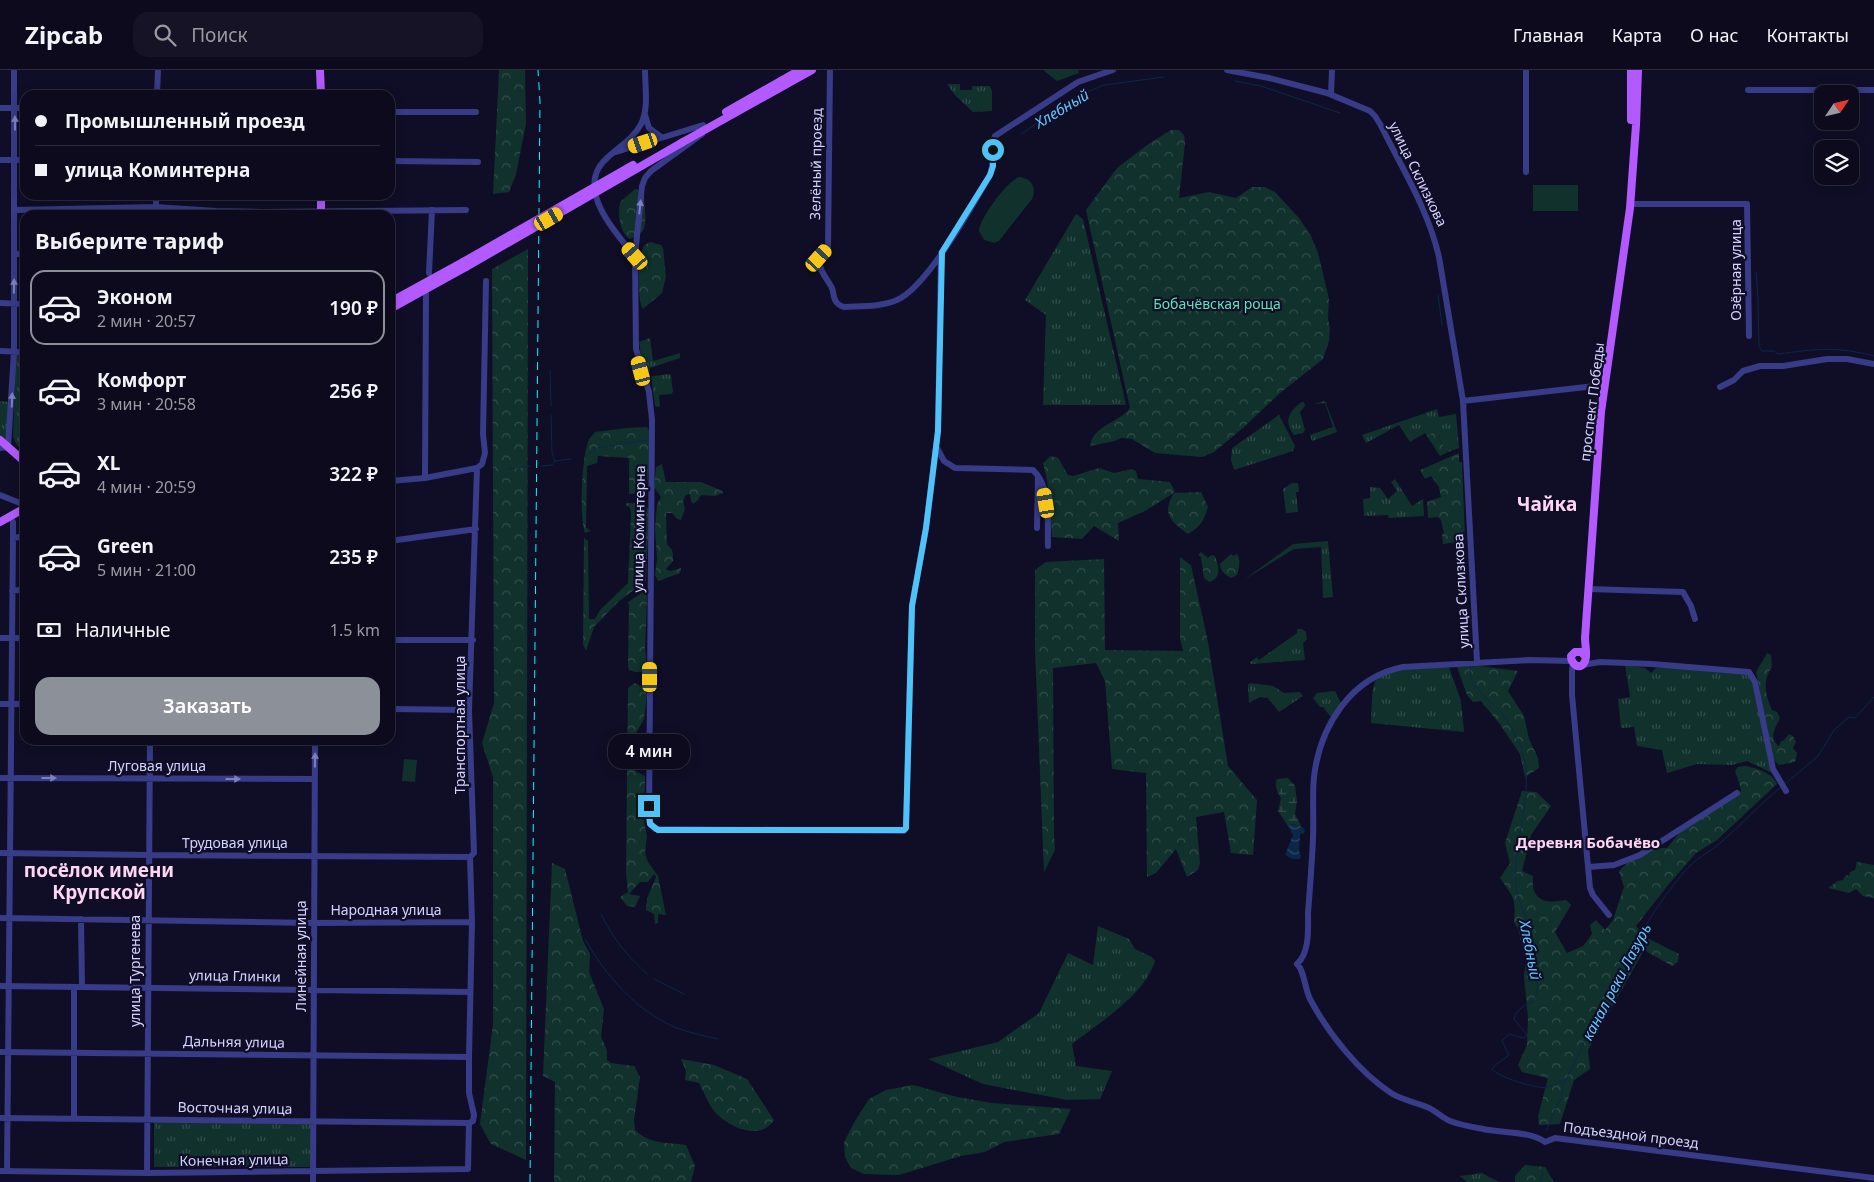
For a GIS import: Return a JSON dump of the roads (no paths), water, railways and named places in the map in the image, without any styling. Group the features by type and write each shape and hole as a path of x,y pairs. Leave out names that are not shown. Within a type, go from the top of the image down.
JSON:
{"main road":[{"path":"320,70 321,90"},
{"path":"705,127 800,70"},
{"path":"395,299 464,264 705,127 812,70"},
{"name":"проспект Победы","path":"1632,70 1631,148 1633,170"},
{"name":"проспект Победы","path":"1575,664 1585,662 1588,589 1604,385 1631,204 1638,70"},
{"path":"395,306 464,264"},
{"path":"0,440 4,448 20,459"},
{"path":"0,522 20,509"},
{"path":"1575,664 1571,657 1585,638"},
{"path":"1574,652 1581,652 1585,656"}],"street":[{"path":"4,448 14,352 14,70"},
{"path":"158,70 158,90"},
{"path":"645,70 645,112 648,126 660,137"},
{"name":"Зелёный проезд","path":"830,70 828,248 819,258 821,272 833,289 835,300 839,305 844,306 880,305 896,301 917,286 942,252"},
{"path":"1048,546 1044,486 1033,470 955,468 944,461 937,448 942,252 990,175 993,164 993,140 996,135 1078,82 1113,70"},
{"name":"улица Склизкова","path":"1227,70 1269,78 1332,94 1374,114 1426,213 1434,235 1463,401 1477,662 1403,666 1366,680 1346,699 1333,719 1322,745 1314,776 1314,831 1307,932 1302,959 1297,964 1301,968 1303,982 1317,1011 1357,1065 1393,1094"},
{"path":"1332,70 1332,94"},
{"path":"1526,70 1526,172"},
{"path":"1748,90 1874,90"},
{"path":"0,108 20,108"},
{"path":"395,112 476,112"},
{"path":"635,256 604,216 595,187 599,168 637,130 642,123 645,112"},
{"path":"613,153 660,137 705,127"},
{"name":"улица Коминтерна","path":"705,127 693,142 651,171 645,178 642,186 636,237 636,349 649,392 652,420 649,821 652,827 658,830 904,830 907,825 912,606 925,537 937,448"},
{"path":"0,160 20,160"},
{"path":"395,161 478,162"},
{"path":"156,200 156,207"},
{"name":"Озёрная улица","path":"1631,204 1748,204 1749,336"},
{"path":"15,210 156,207 186,210"},
{"path":"429,273 432,210"},
{"path":"395,211 466,210"},
{"path":"620,238 628,241 636,237"},
{"path":"14,254 20,254"},
{"name":"Транспортная улица","path":"468,1169 469,1123 473,1121 474,1116 469,1093 472,922 470,857 474,852 470,710 477,468 482,464 485,453 483,434 486,280"},
{"path":"425,478 426,289"},
{"path":"0,303 20,304"},
{"path":"0,352 20,352"},
{"path":"1720,387 1734,380 1743,371 1760,366 1783,366 1827,359 1847,359 1874,364"},
{"path":"1463,401 1604,385"},
{"path":"395,481 425,478 477,468"},
{"path":"1037,528 1038,475"},
{"path":"0,495 20,504"},
{"path":"3,1171 8,1118 9,1052 10,704 14,538 10,516"},
{"path":"395,540 476,529"},
{"path":"14,538 20,537"},
{"path":"1588,589 1683,592 1691,606 1695,619"},
{"path":"12,591 20,590"},
{"path":"0,638 20,638"},
{"path":"395,640 473,640"},
{"path":"1557,661 1574,652"},
{"path":"1585,656 1593,657 1600,662"},
{"path":"1477,662 1557,661 1575,664 1600,662 1749,672 1755,682 1773,769 1786,791"},
{"path":"1575,664 1572,670 1572,695 1590,888 1593,895 1609,915"},
{"path":"0,704 20,704"},
{"path":"395,709 470,710"},
{"name":"улица Тургенева","path":"147,1173 150,745"},
{"name":"Линейная улица","path":"313,1182 315,745"},
{"name":"Луговая улица","path":"0,778 315,779"},
{"path":"1589,867 1614,865 1640,854 1737,793"},
{"name":"Трудовая улица","path":"0,853 470,857"},
{"name":"Народная улица","path":"0,918 314,923 472,922"},
{"path":"81,919 82,987"},
{"name":"улица Глинки","path":"0,986 470,992"},
{"path":"74,987 74,1118"},
{"name":"Дальняя улица","path":"0,1052 469,1057"},
{"name":"Подъездной проезд","path":"1393,1094 1430,1108 1449,1120 1458,1123 1510,1133 1538,1136 1545,1142 1556,1138 1874,1178"},
{"name":"Восточная улица","path":"0,1118 469,1123"},
{"name":"Конечная улица","path":"3,1171 147,1173 468,1169"}],"water":[{"path":"1293,824 1301,826 1305,830 1304,833 1300,834 1300,859 1293,859 1285,855 1293,835 1288,826"}],"waterway":[{"name":"Хлебный","path":"1021,134 1075,97 1104,85 1164,77"},
{"name":"Хлебный","path":"1235,81 1261,86 1340,113"},
{"path":"1756,272 1759,346 1762,351 1774,351 1778,354 1837,350 1874,356"},
{"name":"Хлебный","path":"1438,295 1442,325"},
{"path":"550,370 551,406"},
{"path":"551,415 552,453 555,461"},
{"name":"Хлебный","path":"586,456 597,448 647,440"},
{"name":"Хлебный","path":"541,466 552,465 555,461 571,459"},
{"name":"Хлебный","path":"509,469 530,466"},
{"name":"Хлебный","path":"1470,667 1473,682 1477,688 1499,710 1511,728 1522,750 1526,765 1525,799 1517,852 1516,886 1534,951 1537,974 1536,994 1534,1001 1519,1010 1514,1019 1527,1035 1524,1038 1509,1034 1502,1041 1509,1055 1492,1069 1502,1076 1536,1087 1555,1085 1567,1078"},
{"name":"канал реки Лазурь","path":"1786,783 1818,756 1834,730 1849,717 1855,718 1874,697"},
{"name":"канал реки Лазурь","path":"1547,1130 1553,1113 1561,1099 1563,1086 1617,975 1665,896 1688,867 1728,836 1781,787"},
{"path":"601,914 622,947 648,975"},
{"path":"585,939 613,979 636,1003 649,1013 677,1028 718,1039"},
{"path":"654,979 684,994"},
{"name":"Хлебный","path":"1540,1182 1543,1172"}],"railway":[{"path":"530,1182 540,102 538,70"}],"district":[{"name":"Чайка","path":"1547,504"},
{"name":"Деревня Бобачёво","path":"1588,843"},
{"name":"посёлок имени Крупской","path":"99,881"}],"park label":[{"name":"Бобачёвская роща","path":"1217,304"}]}
